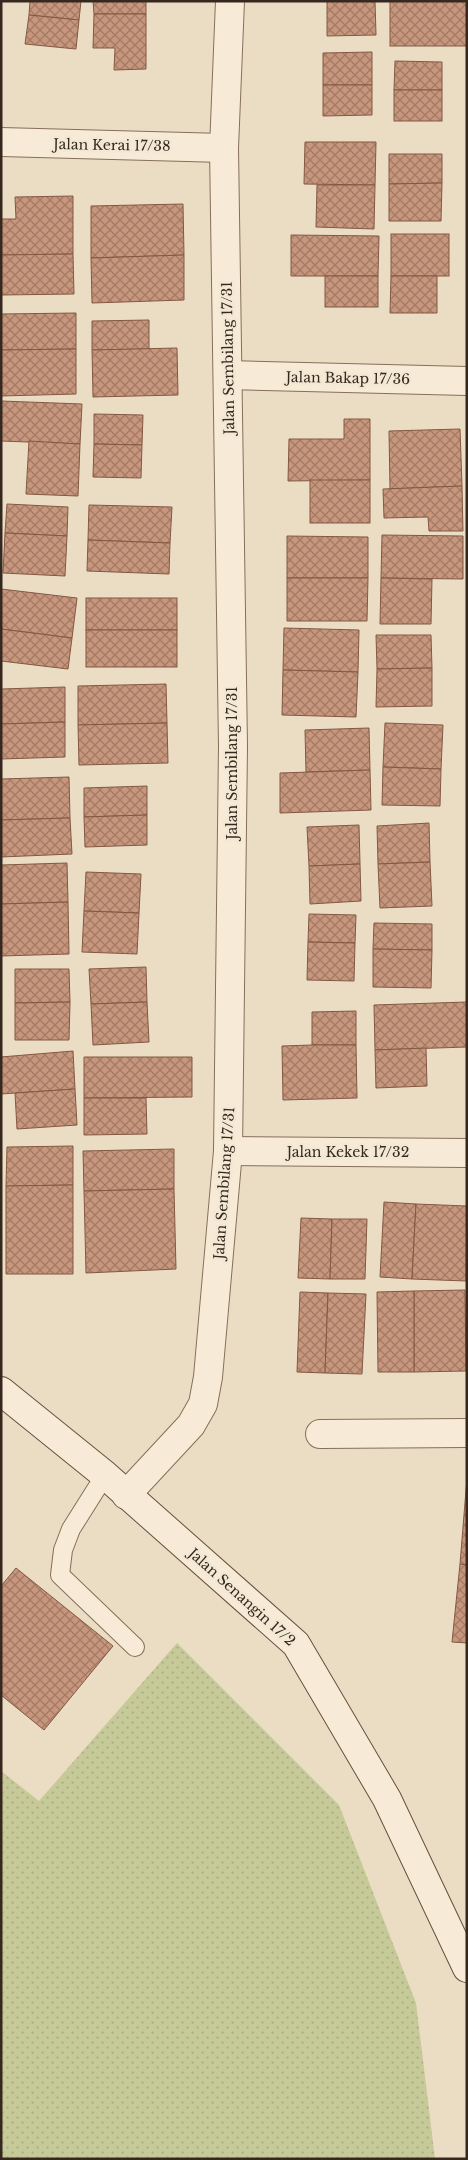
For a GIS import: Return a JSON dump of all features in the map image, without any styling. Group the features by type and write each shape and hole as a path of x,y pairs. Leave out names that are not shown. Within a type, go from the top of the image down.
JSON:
{"street":[{"name":"Jalan Sembilang 17/31","path":"126,1495 191,1425 203,1404 208,1377 228,1151 233,746 224,148 230,1"},
{"name":"Jalan Kerai 17/38","path":"1,142 224,148"},
{"name":"Jalan Bakap 17/36","path":"228,375 467,381"},
{"name":"Jalan Kekek 17/32","path":"228,1151 467,1153"},
{"name":"Jalan Senangin 17/2","path":"1,1391 105,1475 296,1644 387,1799 467,1968"},
{"path":"320,1434 467,1434"}],"lane":[{"path":"105,1475 71,1529 63,1550 60,1576 135,1647"}],"green space":[{"path":"177,1643 339,1805 416,2003 435,2159 1,2159 1,1771 39,1801"}],"building":[{"path":"30,1 81,1 79,20 29,15"},
{"path":"93,1 146,1 146,14 94,14"},
{"path":"327,1 375,1 376,35 327,36"},
{"path":"390,1 467,1 467,46 390,46"},
{"path":"94,14 146,14 146,69 114,70 115,48 93,48"},
{"path":"29,15 79,20 76,49 25,44"},
{"path":"372,52 372,85 323,85 323,53"},
{"path":"395,61 442,62 442,90 394,90"},
{"path":"323,85 372,85 372,115 323,116"},
{"path":"394,90 442,90 442,121 394,121"},
{"path":"305,142 376,142 375,185 304,184"},
{"path":"389,154 442,154 442,183 389,184"},
{"path":"442,183 441,221 389,221 389,184"},
{"path":"317,185 375,185 374,229 316,227"},
{"path":"73,196 73,254 1,255 1,219 16,219 15,197"},
{"path":"183,204 184,255 91,258 91,206"},
{"path":"391,234 449,234 449,276 391,276"},
{"path":"291,235 379,236 378,276 291,276"},
{"path":"73,254 74,294 1,295 1,255"},
{"path":"184,255 184,300 92,303 91,258"},
{"path":"325,276 378,276 378,307 325,307"},
{"path":"391,276 437,276 437,313 390,313"},
{"path":"76,313 76,349 1,350 1,314"},
{"path":"149,320 149,349 92,350 92,321"},
{"path":"177,348 178,395 93,397 92,350"},
{"path":"76,349 76,394 1,396 1,350"},
{"path":"1,401 82,404 80,444 1,441"},
{"path":"94,414 143,415 142,445 94,444"},
{"path":"344,419 370,419 370,480 288,481 289,439 344,439"},
{"path":"460,429 462,486 390,489 389,431"},
{"path":"29,441 80,444 78,496 26,494"},
{"path":"94,444 142,445 141,478 93,477"},
{"path":"310,480 370,480 370,523 310,523"},
{"path":"462,486 463,531 429,531 428,517 384,518 383,489"},
{"path":"7,504 68,507 67,536 5,533"},
{"path":"89,505 172,507 170,543 88,540"},
{"path":"5,533 67,536 65,576 3,573"},
{"path":"382,535 463,536 463,579 381,578"},
{"path":"287,536 368,537 368,578 287,578"},
{"path":"88,540 170,543 169,574 87,571"},
{"path":"287,578 368,578 367,621 287,621"},
{"path":"381,578 432,579 431,624 380,624"},
{"path":"1,589 77,598 72,638 1,629"},
{"path":"86,598 177,598 177,630 86,630"},
{"path":"284,628 359,630 358,672 283,670"},
{"path":"1,629 72,638 68,669 1,661"},
{"path":"86,630 177,630 177,667 86,667"},
{"path":"376,635 431,635 432,668 377,669"},
{"path":"432,668 432,706 376,707 377,669"},
{"path":"283,670 358,672 356,717 282,715"},
{"path":"166,684 167,723 78,725 78,686"},
{"path":"65,687 65,722 1,724 1,689"},
{"path":"65,722 65,757 1,759 1,724"},
{"path":"167,723 168,763 79,765 78,725"},
{"path":"385,723 443,725 441,769 383,767"},
{"path":"369,728 370,770 306,772 305,730"},
{"path":"383,767 441,769 440,806 382,805"},
{"path":"370,770 371,810 280,813 280,773"},
{"path":"69,777 70,818 1,820 1,779"},
{"path":"147,786 147,815 84,817 84,788"},
{"path":"147,815 147,845 85,847 84,817"},
{"path":"70,818 72,854 1,857 1,820"},
{"path":"429,823 430,862 378,864 377,826"},
{"path":"359,825 360,864 309,866 307,827"},
{"path":"430,862 432,906 380,908 378,864"},
{"path":"67,863 68,902 1,904 1,865"},
{"path":"360,864 361,901 310,904 309,866"},
{"path":"86,872 141,874 139,913 84,911"},
{"path":"68,902 69,954 1,956 1,904"},
{"path":"84,911 139,913 137,954 82,952"},
{"path":"309,914 356,915 355,943 308,942"},
{"path":"374,923 432,924 432,950 373,949"},
{"path":"308,942 355,943 354,981 307,980"},
{"path":"373,949 432,950 431,988 373,987"},
{"path":"146,967 147,1002 91,1004 89,969"},
{"path":"15,969 69,969 70,1002 15,1003"},
{"path":"70,1002 69,1040 15,1040 15,1003"},
{"path":"147,1002 149,1042 93,1045 91,1004"},
{"path":"467,1002 467,1047 375,1050 374,1005"},
{"path":"356,1011 356,1045 312,1045 312,1012"},
{"path":"356,1045 357,1098 283,1100 282,1046"},
{"path":"426,1048 427,1086 376,1088 375,1050"},
{"path":"73,1051 75,1089 1,1094 1,1057"},
{"path":"84,1057 192,1057 192,1097 84,1098"},
{"path":"75,1089 77,1125 17,1129 15,1093"},
{"path":"84,1098 146,1098 147,1134 84,1135"},
{"path":"73,1146 73,1185 6,1186 7,1147"},
{"path":"174,1149 174,1189 84,1191 83,1151"},
{"path":"73,1185 73,1274 6,1274 6,1186"},
{"path":"174,1189 176,1269 86,1273 84,1191"},
{"path":"384,1202 416,1204 412,1279 380,1277"},
{"path":"416,1204 467,1206 466,1281 412,1279"},
{"path":"301,1218 332,1219 330,1279 298,1278"},
{"path":"332,1219 367,1219 365,1279 330,1279"},
{"path":"465,1290 466,1371 414,1372 414,1291"},
{"path":"414,1291 414,1372 378,1372 377,1292"},
{"path":"300,1292 328,1293 325,1373 297,1372"},
{"path":"328,1293 366,1294 362,1374 325,1373"},
{"path":"467,1478 467,1565 460,1564"},
{"path":"460,1564 467,1565 467,1643 452,1642"},
{"path":"16,1568 113,1646 44,1730 1,1695 1,1586"}]}
